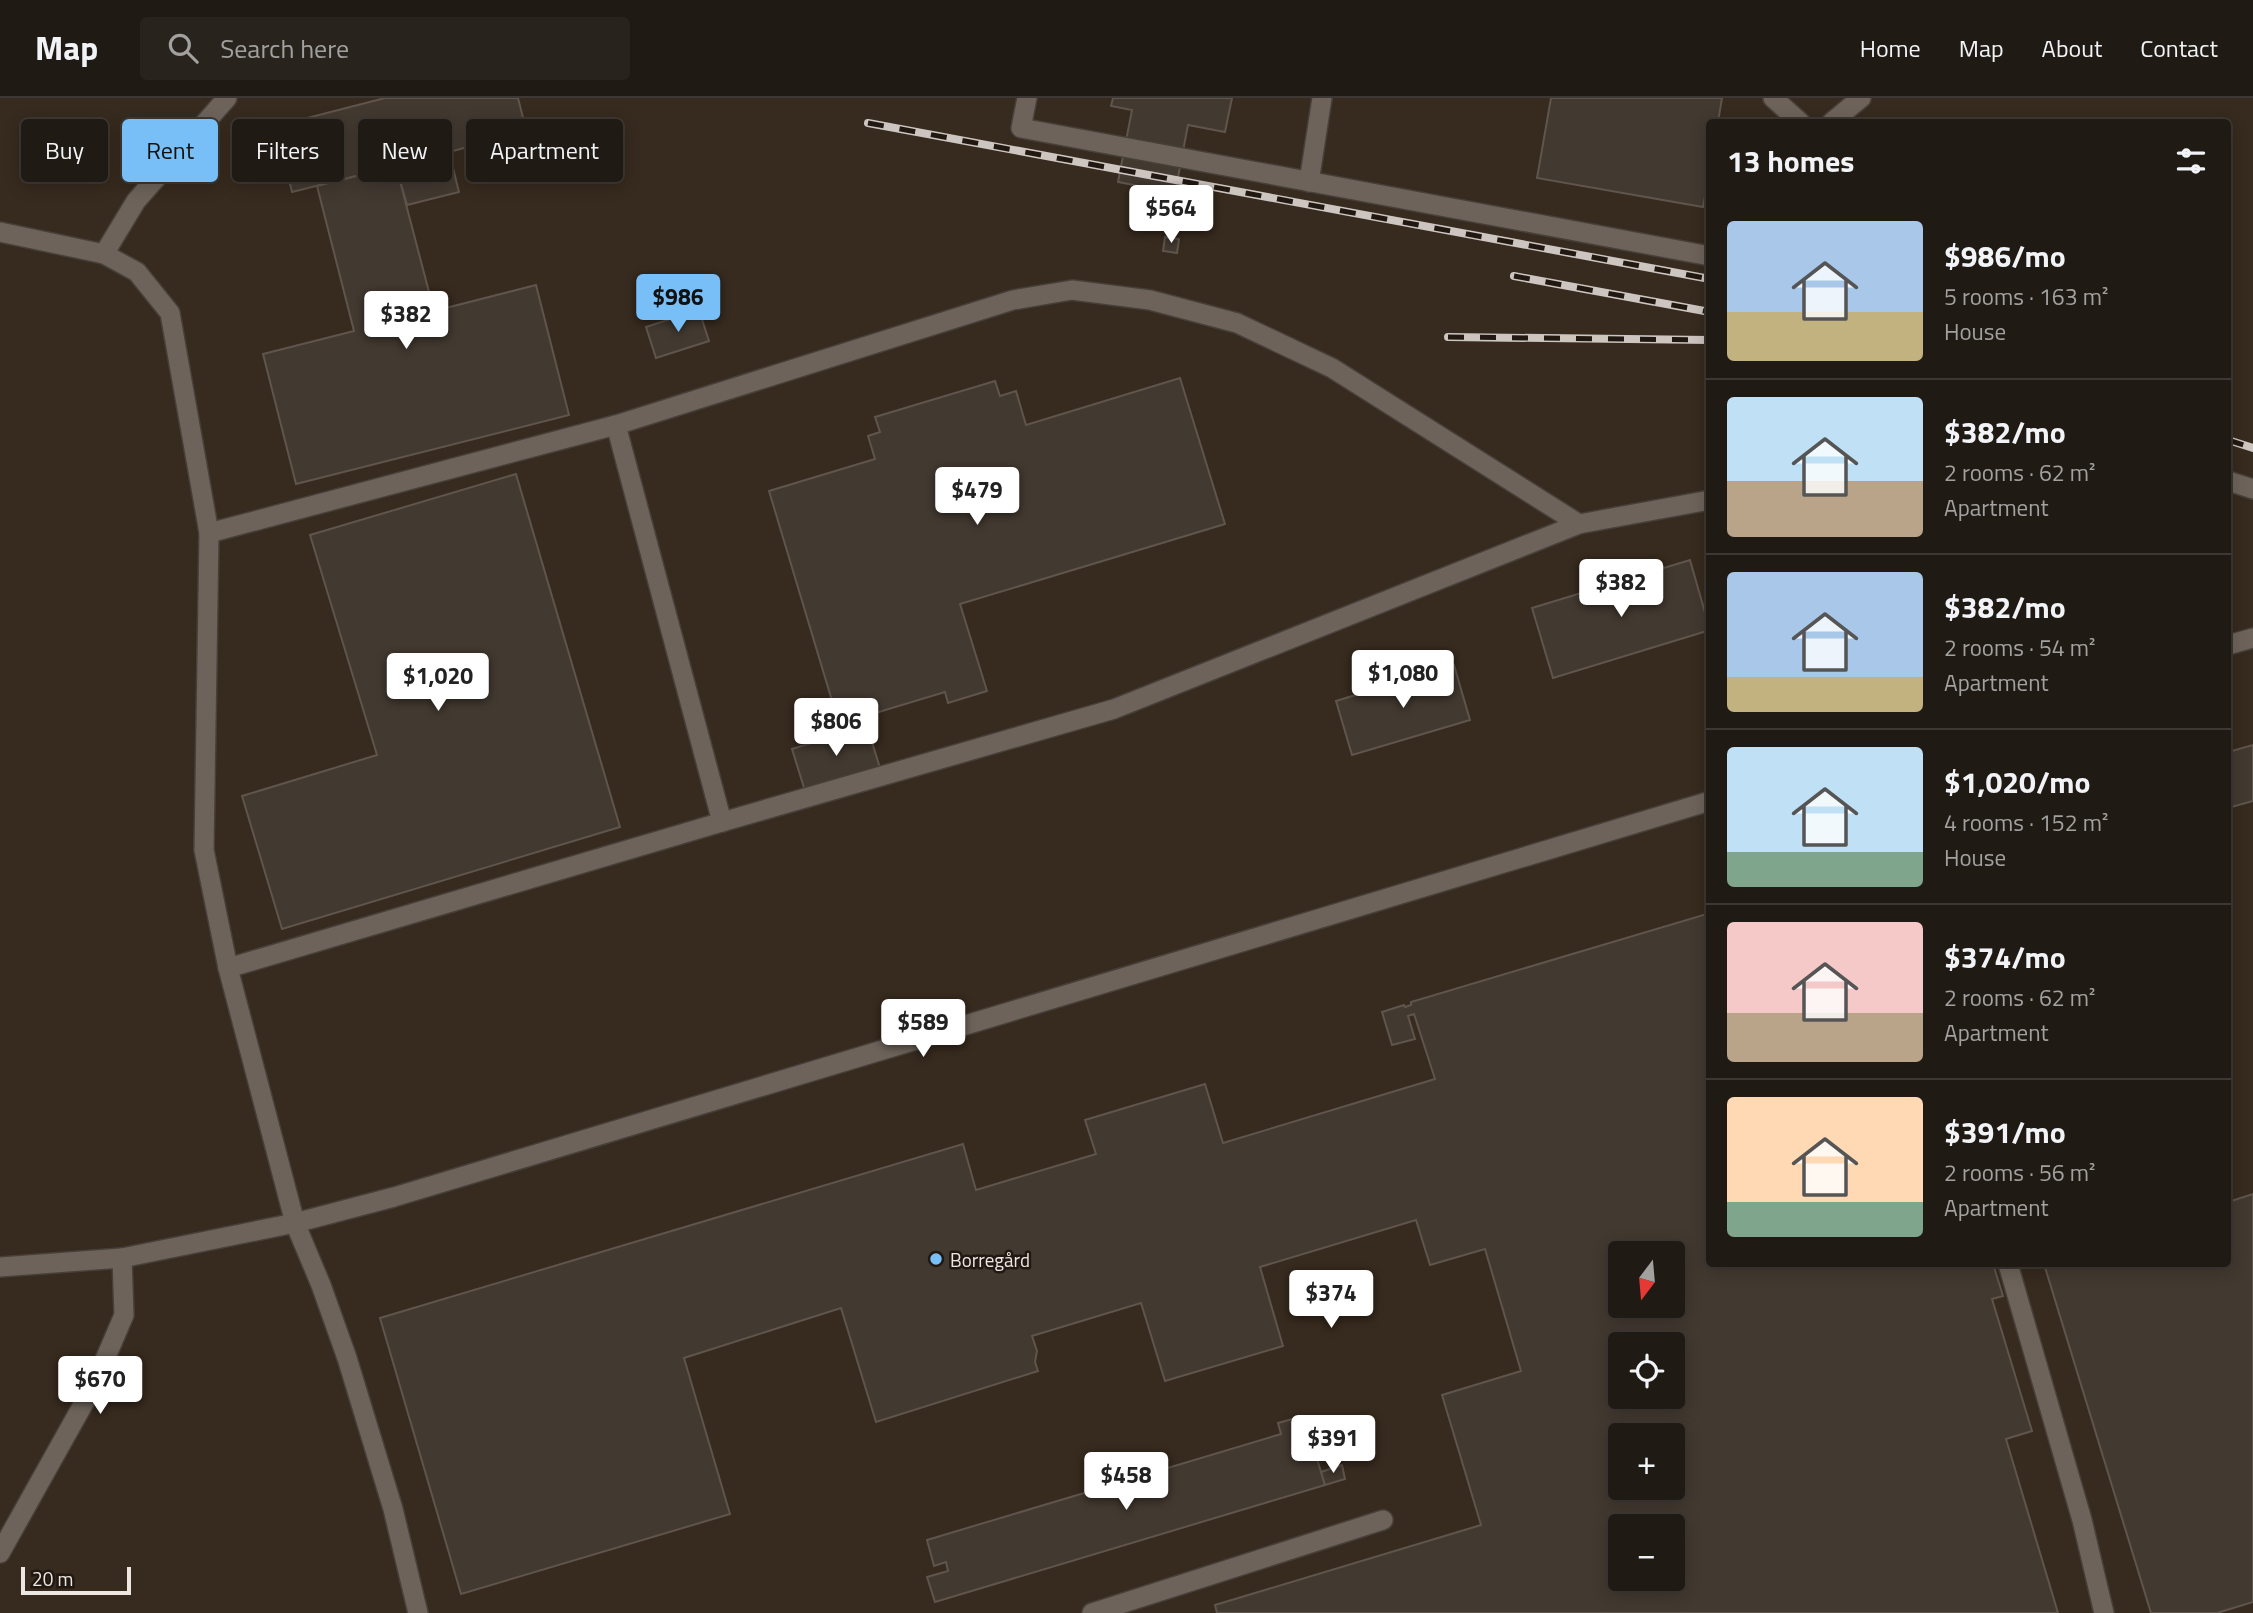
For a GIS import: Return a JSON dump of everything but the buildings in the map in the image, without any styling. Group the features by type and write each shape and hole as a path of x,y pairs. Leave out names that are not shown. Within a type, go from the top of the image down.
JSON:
{"street":[{"path":"104,254 136,201 227,98"},
{"path":"1027,98 1021,128 1706,255"},
{"path":"1309,182 1322,98"},
{"path":"1773,98 1797,119"},
{"path":"1836,119 1861,98"},
{"path":"0,232 104,254 137,272 170,313 209,533 204,850 228,968 295,1223 347,1358 393,1509 418,1613"},
{"path":"209,533 616,425 1013,300 1072,290 1150,300 1237,323 1332,368 1580,524"},
{"path":"616,425 722,822"},
{"path":"2231,482 2253,489"},
{"path":"228,968 1114,709 1580,524 1706,501"},
{"path":"2231,644 2253,638"},
{"path":"0,1267 122,1258 295,1223 408,1193 1706,802"},
{"path":"0,1553 94,1385 124,1315 122,1258"},
{"path":"2009,1267 2082,1520 2104,1613"},
{"path":"1093,1613 1382,1520"}],"shaded area":[{"path":"0,98 2253,98 2253,1613 0,1613"}],"railway":[{"path":"868,123 1706,278"},
{"path":"1514,276 1706,311"},
{"path":"1448,337 1706,340"},
{"path":"2231,441 2253,448"}],"place":[{"name":"Borregård","path":"936,1259"}]}
